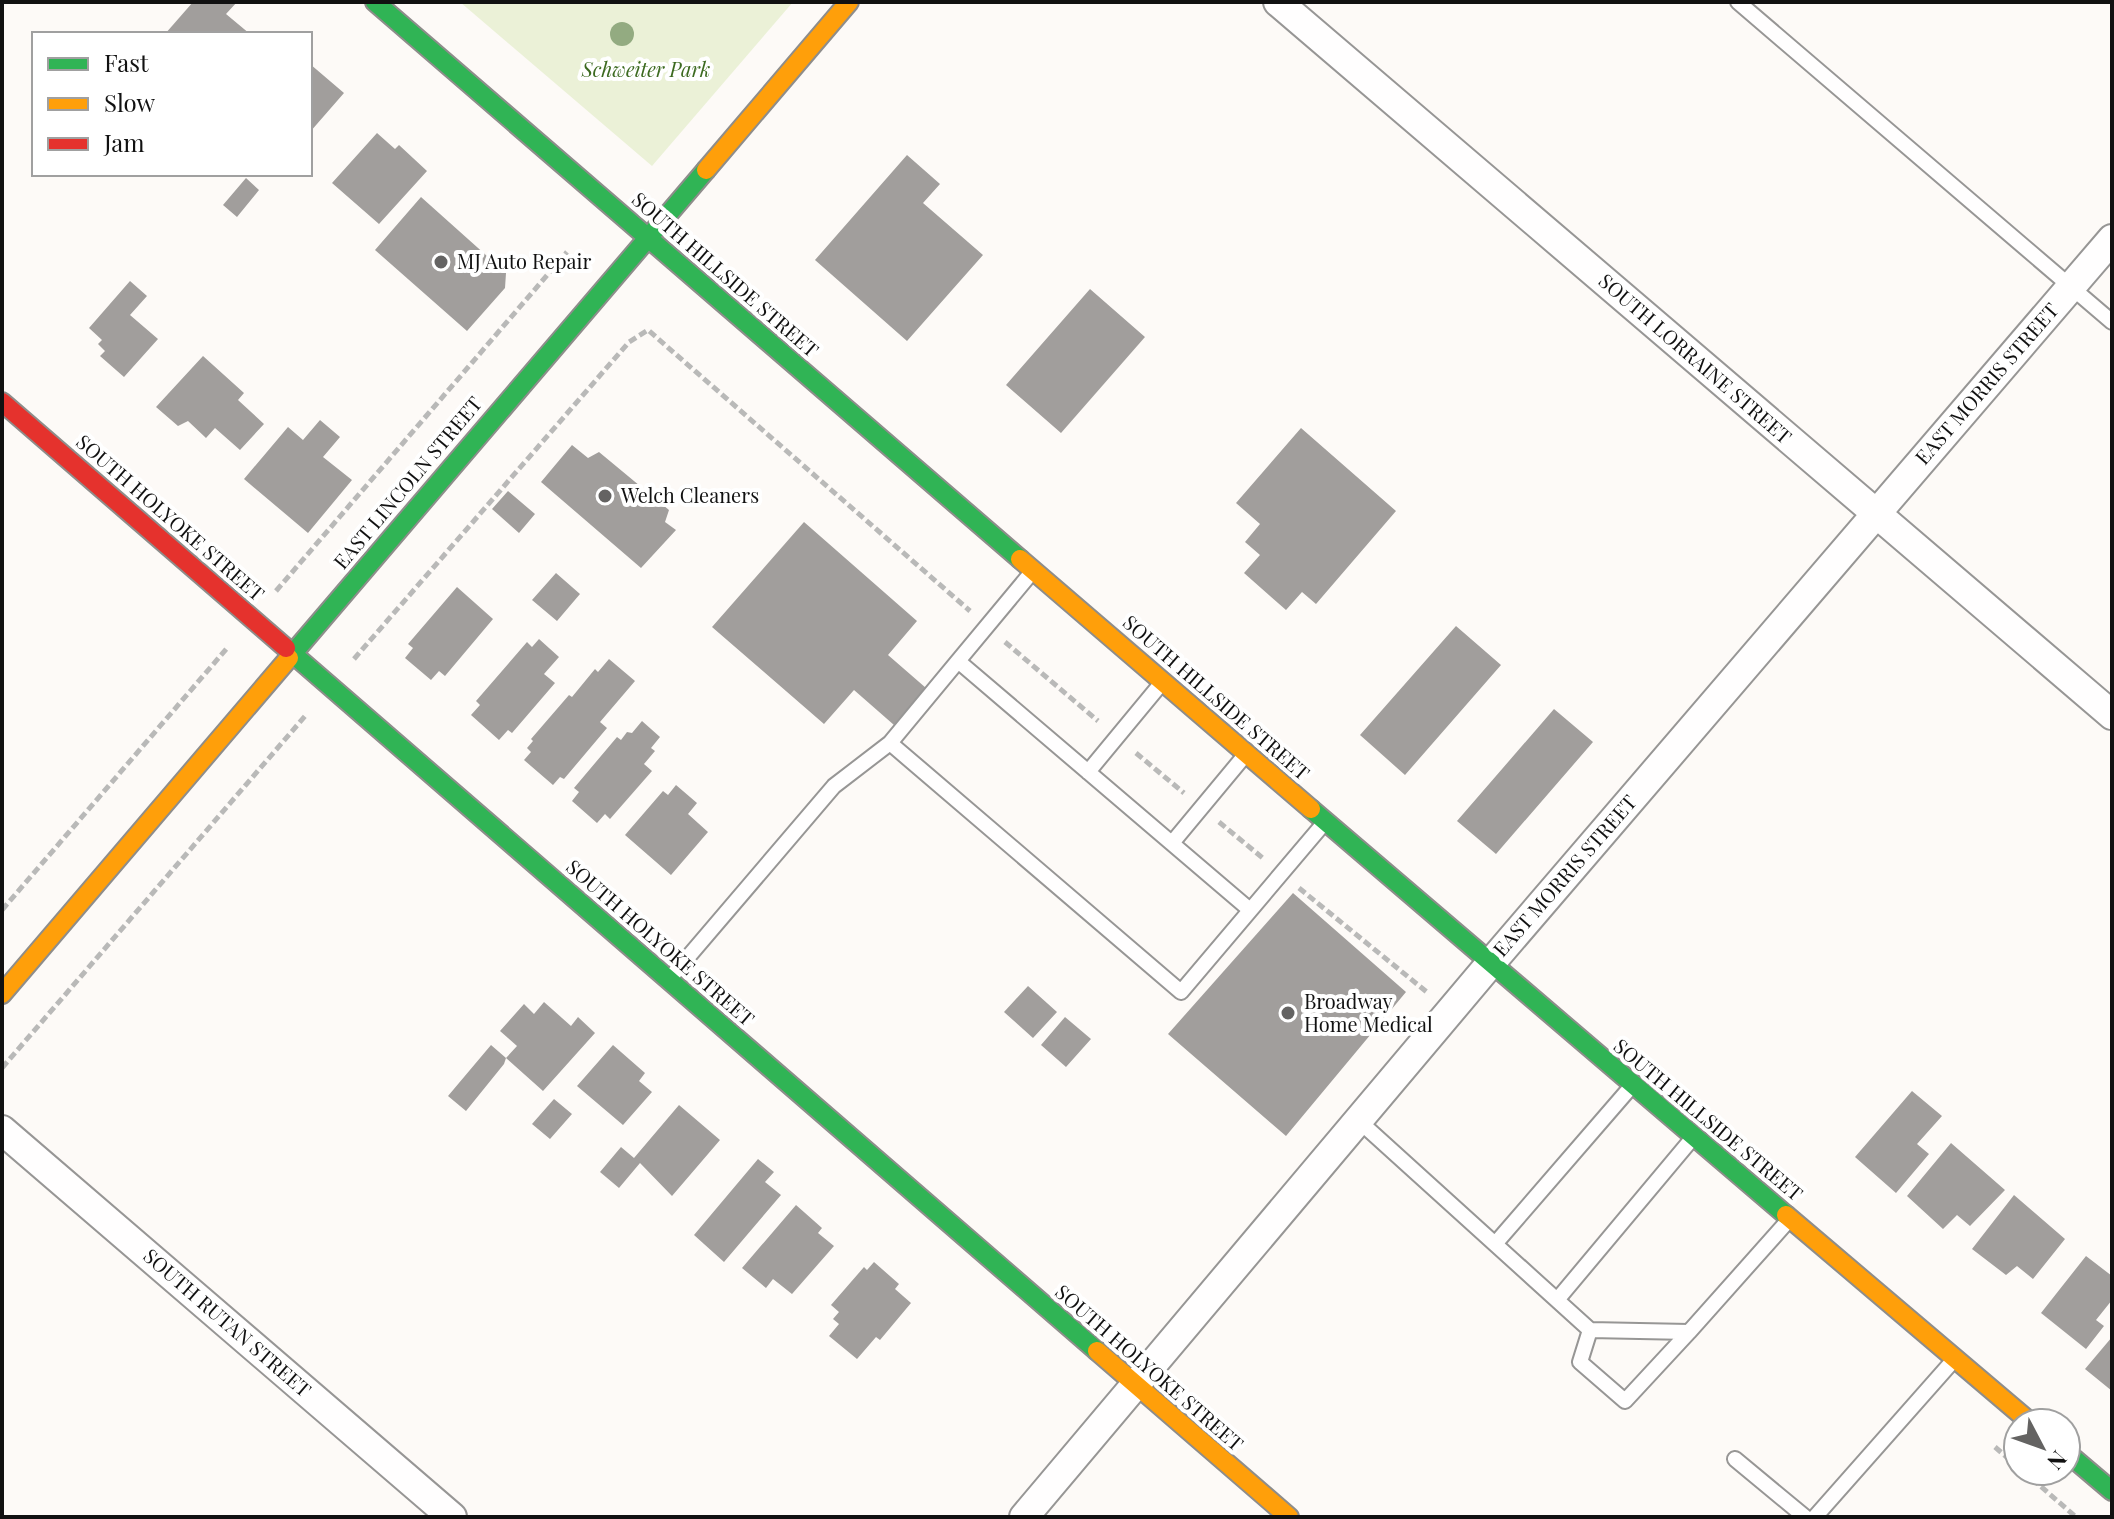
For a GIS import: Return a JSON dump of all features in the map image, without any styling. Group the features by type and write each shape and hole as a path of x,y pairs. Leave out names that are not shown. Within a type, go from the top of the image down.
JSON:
{"street":[{"name":"SOUTH HILLSIDE STREET","path":"375,2 1490,964 2012,1407"},
{"name":"EAST LINCOLN STREET","path":"2,994 849,2"},
{"name":"SOUTH LORRAINE STREET","path":"1278,2 2112,715"},
{"name":"EAST MORRIS STREET","path":"1024,1517 1490,964 2112,239"},
{"name":"SOUTH HOLYOKE STREET","path":"2,402 1289,1517"},
{"name":"SOUTH RUTAN STREET","path":"2,1130 452,1517"},
{"path":"2082,1466 2112,1491"}],"lane":[{"path":"1738,2 2112,322"},
{"path":"668,980 834,786 890,743 1034,571"},
{"path":"958,661 1250,910"},
{"path":"1088,772 1163,682"},
{"path":"890,743 1181,992 1325,822"},
{"path":"1172,843 1246,754"},
{"path":"1495,1244 1633,1085"},
{"path":"1358,1120 1590,1330 1689,1332"},
{"path":"1557,1300 1694,1137"},
{"path":"1590,1330 1580,1362 1625,1401 1790,1218"},
{"path":"1815,1517 1955,1358"},
{"path":"1735,1459 1805,1517"}],"path":[{"path":"2,910 567,252"},
{"path":"648,330 1117,737 1420,989 1456,1004"},
{"path":"1984,1438 2002,1453"},
{"path":"2041,1487 2076,1517"}],"green space":[{"name":"Schweiter Park","path":"460,2 793,2 652,166"}],"building":[{"path":"193,2 237,2 226,14 248,32 167,32"},
{"path":"312,66 344,93 312,130"},
{"path":"377,133 395,149 399,145 427,171 379,224 332,183"},
{"path":"907,155 940,184 923,203 983,255 907,341 815,260"},
{"path":"246,178 259,190 237,217 223,205"},
{"name":"MJ Auto Repair","path":"421,197 506,273 505,288 467,331 375,250"},
{"path":"130,281 147,296 130,315 158,339 124,377 100,356 105,351 98,344 102,340 89,328"},
{"path":"1090,289 1145,337 1061,433 1006,385"},
{"path":"203,356 244,393 238,400 264,424 240,450 215,428 206,438 188,421 178,426 156,407"},
{"path":"320,420 340,437 323,457 352,480 308,533 244,479 288,427 303,440"},
{"path":"1301,428 1396,511 1316,604 1302,592 1286,610 1244,573 1260,555 1245,542 1260,524 1236,503"},
{"name":"Welch Cleaners","path":"572,445 588,458 599,452 669,510 665,522 676,530 641,568 541,482"},
{"path":"508,491 535,514 519,533 492,509"},
{"path":"804,522 917,621 888,655 926,688 894,725 854,690 824,724 712,627"},
{"path":"556,573 580,594 557,621 532,600"},
{"path":"457,587 493,619 445,676 439,671 431,680 405,658 413,648 408,644"},
{"path":"1456,626 1501,665 1405,775 1360,735"},
{"path":"539,639 559,657 544,674 555,683 512,733 508,730 499,740 471,715 480,705 476,701 527,642 532,647"},
{"path":"609,659 635,681 600,722 607,728 564,779 560,777 553,785 524,760 531,752 527,748 533,741 531,739 569,695 572,697 595,669 598,672"},
{"path":"1554,709 1593,742 1496,854 1457,821"},
{"path":"642,721 660,737 651,748 655,751 644,764 652,771 610,819 605,814 597,823 572,801 579,792 574,788 617,737 621,740 627,732 632,733"},
{"path":"676,785 697,803 688,814 708,832 671,875 625,835 663,791 668,795"},
{"name":"Broadway Home Medical","path":"1293,893 1406,992 1286,1136 1168,1034"},
{"path":"1028,986 1057,1012 1033,1038 1004,1012"},
{"path":"544,1002 571,1026 578,1017 595,1033 543,1091 506,1058 517,1046 500,1031 524,1004 534,1014"},
{"path":"1065,1017 1091,1039 1066,1067 1041,1045"},
{"path":"491,1045 506,1058 504,1064 466,1111 448,1096"},
{"path":"613,1045 645,1073 639,1081 652,1092 623,1125 577,1086"},
{"path":"1912,1091 1942,1116 1917,1144 1929,1154 1896,1193 1855,1157"},
{"path":"554,1099 572,1114 550,1139 532,1124"},
{"path":"679,1105 720,1140 672,1196 640,1163 619,1188 600,1172 621,1147 634,1158"},
{"path":"1951,1143 2005,1190 1970,1226 1957,1215 1943,1229 1907,1196"},
{"path":"758,1159 774,1172 765,1182 781,1195 724,1262 694,1235"},
{"path":"2014,1195 2065,1239 2033,1279 2017,1266 2006,1275 1972,1249"},
{"path":"796,1205 822,1228 818,1233 834,1246 792,1294 773,1279 766,1288 742,1268"},
{"path":"2086,1256 2112,1276 2112,1300 2096,1320 2104,1326 2086,1349 2041,1313"},
{"path":"874,1262 899,1284 895,1289 911,1303 880,1340 876,1337 857,1359 829,1336 839,1324 833,1319 839,1312 831,1305 864,1267 867,1270"},
{"path":"2112,1337 2112,1391 2085,1369"}],"traffic: fast":[{"path":"375,2 1020,559"},
{"path":"289,658 706,170"},
{"path":"286,648 1097,1351"},
{"path":"1311,809 1786,1215"},
{"path":"2082,1466 2112,1491"}],"traffic: slow":[{"path":"706,170 849,2"},
{"path":"1020,559 1311,809"},
{"path":"2,994 289,658"},
{"path":"1786,1215 2012,1407"},
{"path":"1097,1351 1289,1517"}],"traffic: jam":[{"path":"2,402 286,648"}],"place":[{"name":"MJ Auto Repair","path":"441,262"},
{"name":"Welch Cleaners","path":"605,496"},
{"name":"Broadway Home Medical","path":"1288,1013"}]}
